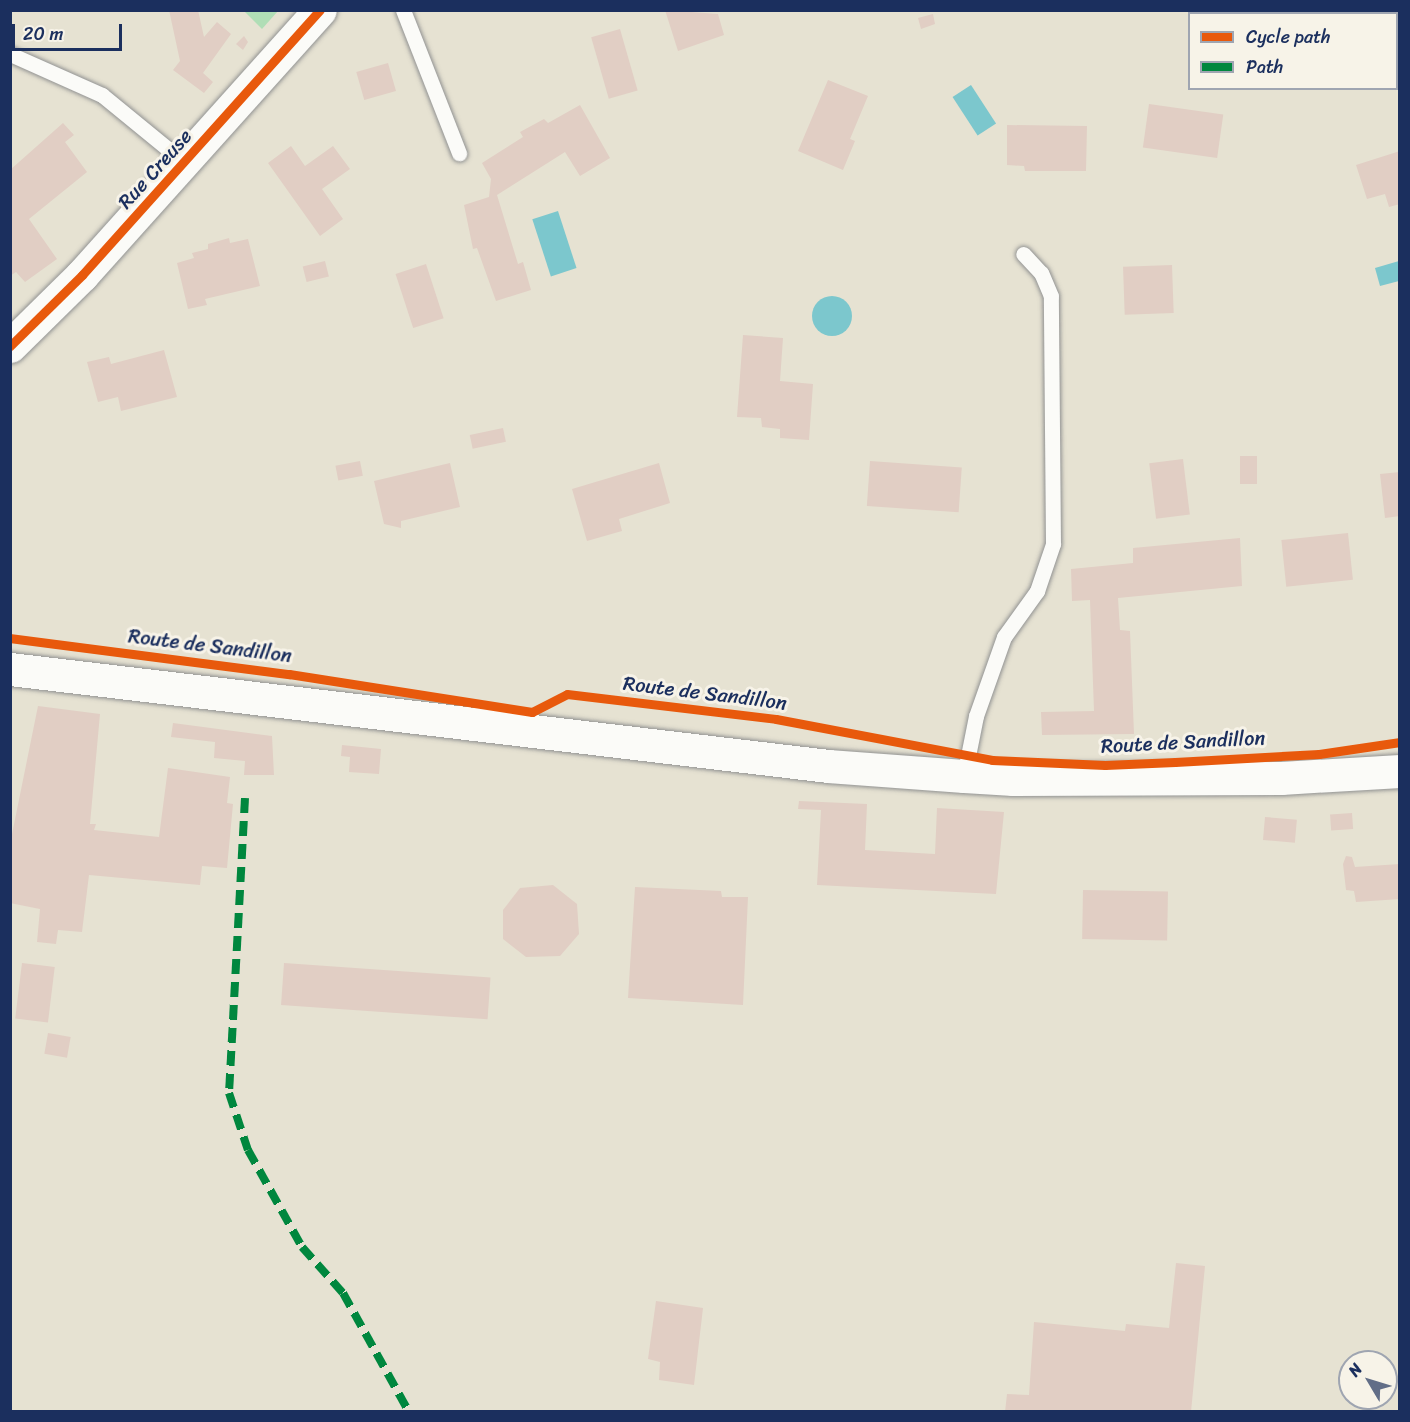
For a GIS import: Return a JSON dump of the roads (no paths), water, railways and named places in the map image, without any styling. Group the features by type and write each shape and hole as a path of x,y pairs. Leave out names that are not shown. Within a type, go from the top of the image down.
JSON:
{"main road":[{"name":"Rue Creuse","path":"10,346 185,163 320,10"},
{"path":"10,669 828,766 964,776 1013,779 1270,778 1400,771"}],"lane":[{"path":"403,10 459,153"},
{"path":"10,54 102,95 185,163"},
{"path":"964,776 976,716 1004,637 1037,591 1053,544 1051,296 1041,273 1023,254"}],"water":[{"path":"971,85 996,124 978,136 953,97"},
{"path":"558,211 577,268 551,276 532,219"},
{"path":"1399,261 1399,281 1380,286 1375,268"},
{"path":"832,296 846,302 852,316 846,330 832,336 818,330 812,316 818,302"}]}
